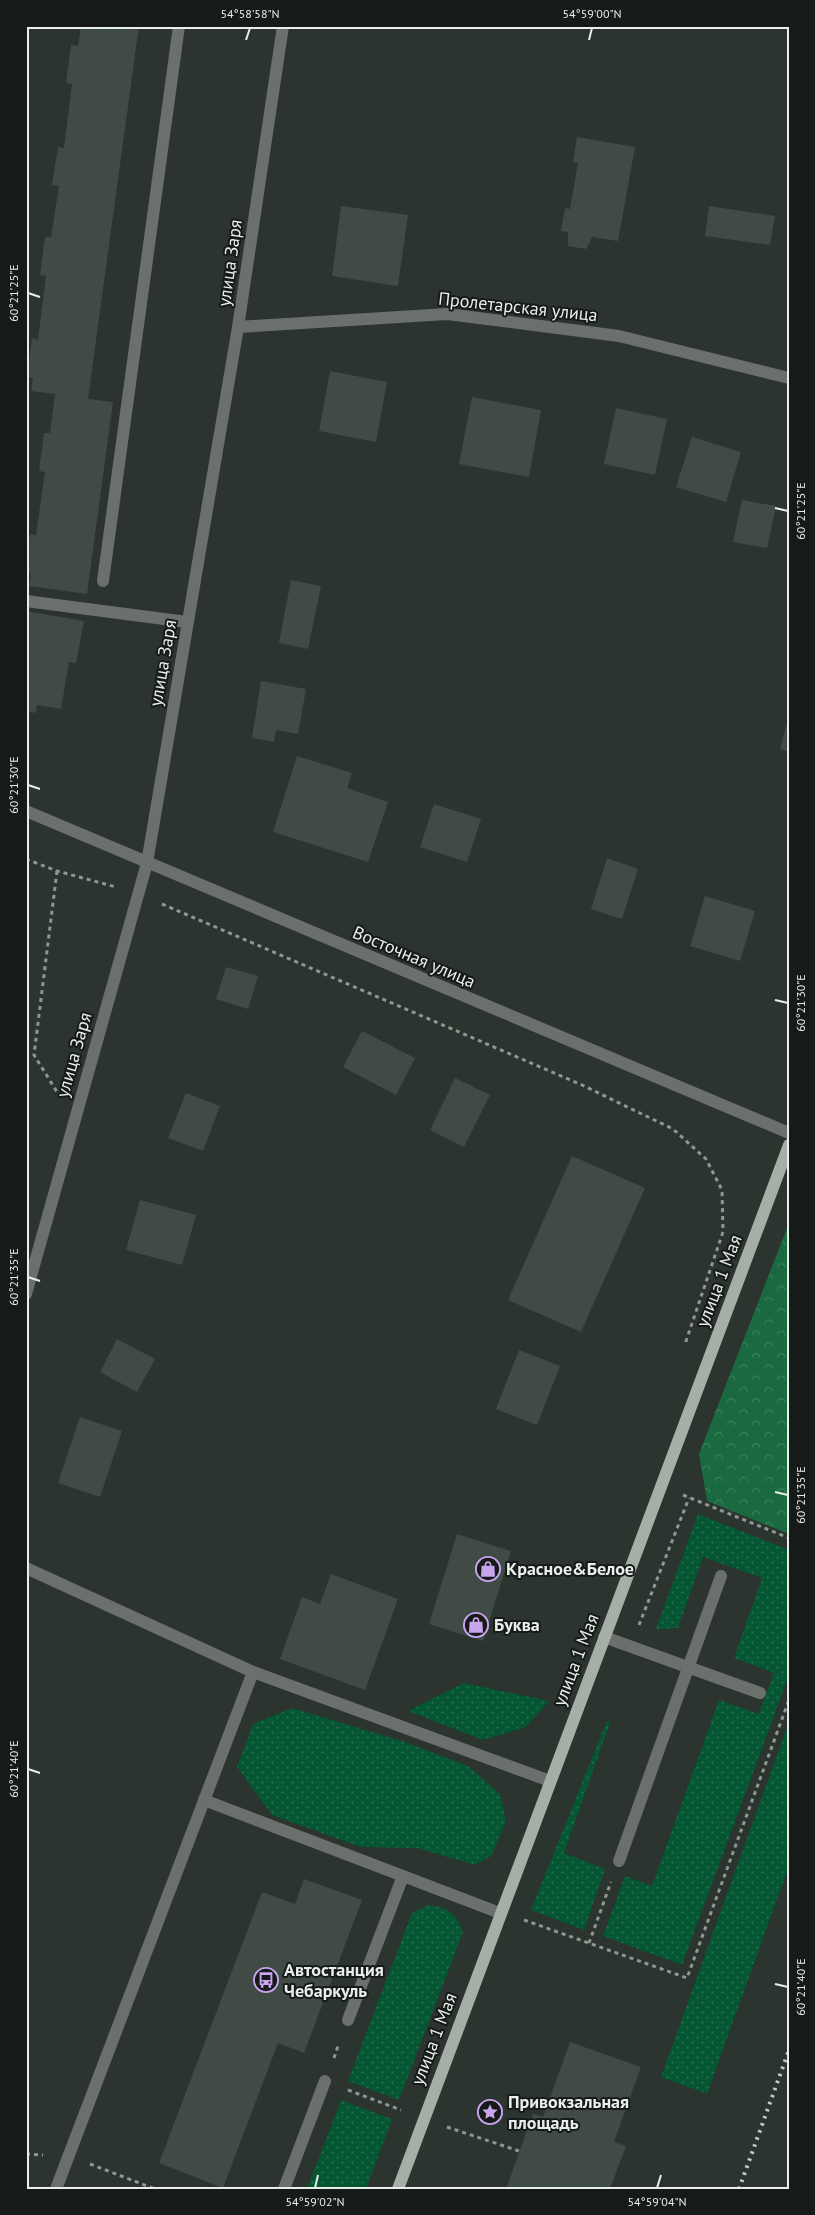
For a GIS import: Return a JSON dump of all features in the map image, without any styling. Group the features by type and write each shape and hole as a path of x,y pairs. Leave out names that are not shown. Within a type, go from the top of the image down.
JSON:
{"main road":[{"name":"улица 1 Мая","path":"398,2189 789,1144"}],"street":[{"path":"103,581 179,26"},
{"name":"улица Заря","path":"26,1294 147,863 238,327 283,26"},
{"name":"Пролетарская улица","path":"238,327 448,314 619,336 789,378"},
{"path":"26,600 187,622"},
{"name":"Восточная улица","path":"26,811 789,1133"},
{"path":"26,1568 253,1672 550,1781"},
{"path":"619,1861 721,1576"},
{"path":"604,1637 760,1693"},
{"path":"56,2189 253,1672"},
{"path":"204,1800 500,1913"},
{"path":"348,2020 403,1876"},
{"path":"284,2189 325,2081"}],"path":[{"path":"26,859 57,871 138,894 582,1085 673,1129 706,1159 722,1190 723,1232 682,1354"},
{"path":"57,871 34,1055 74,1118"},
{"path":"689,1498 789,1538"},
{"path":"626,1579 653,1588"},
{"path":"521,1919 688,1978 789,1700"},
{"path":"589,1943 619,1861"},
{"path":"325,2081 348,2020"},
{"path":"503,2146 519,2151"},
{"path":"69,2156 155,2189"}],"green space":[{"path":"789,1223 789,1534 707,1501 699,1454"},
{"path":"698,1514 789,1550 789,1675 682,1965 603,1936 625,1876 652,1886 719,1700 759,1714 774,1673 734,1658 762,1578 703,1557 678,1628 656,1629"},
{"path":"464,1683 549,1701 526,1727 483,1740 408,1711"},
{"path":"292,1708 402,1741 468,1766 500,1794 506,1821 491,1856 475,1865 417,1848 361,1847 272,1815 237,1767 253,1724"},
{"path":"607,1721 610,1723 564,1853 605,1869 584,1930 531,1910"},
{"path":"789,1722 789,1866 707,2094 661,2077"},
{"path":"428,1905 441,1908 454,1915 463,1932 399,2100 348,2081 412,1913"},
{"path":"341,2100 392,2119 366,2189 307,2189"}],"building":[{"path":"81,26 139,26 88,399 113,402 87,594 29,586 31,573 26,573 30,534 36,535 45,472 39,471 44,433 50,433 55,394 31,391 33,378 27,377 32,338 38,340 46,276 40,275 45,237 51,237 59,186 52,185 58,147 64,148 72,84 66,83 71,45 78,46"},
{"path":"577,137 635,147 618,241 592,237 586,249 568,246 568,232 561,231 565,208 570,209 578,163 573,162"},
{"path":"341,206 408,215 398,286 332,276"},
{"path":"709,206 775,216 770,245 705,236"},
{"path":"330,371 387,382 376,442 319,431"},
{"path":"472,397 541,410 529,477 459,464"},
{"path":"616,408 667,419 655,475 604,464"},
{"path":"692,437 741,452 726,502 676,487"},
{"path":"742,500 776,506 767,548 733,542"},
{"path":"291,580 321,586 308,649 279,643"},
{"path":"26,611 84,621 76,663 69,662 61,709 37,705 36,713 26,711"},
{"path":"261,681 306,689 298,734 276,730 274,742 252,738"},
{"path":"789,719 789,752 780,749"},
{"path":"297,756 352,773 347,788 388,802 368,862 273,832"},
{"path":"434,804 481,819 467,862 420,847"},
{"path":"607,858 638,869 622,919 591,909"},
{"path":"705,896 755,911 740,961 690,946"},
{"path":"226,967 258,976 248,1009 216,999"},
{"path":"362,1031 415,1058 396,1095 343,1067"},
{"path":"455,1078 490,1095 464,1147 430,1130"},
{"path":"186,1093 220,1106 203,1151 168,1138"},
{"path":"572,1156 645,1188 581,1332 508,1300"},
{"path":"140,1200 196,1215 182,1265 126,1250"},
{"path":"117,1339 155,1359 137,1392 100,1372"},
{"path":"519,1350 560,1366 537,1425 496,1409"},
{"path":"80,1417 122,1431 100,1497 58,1483"},
{"path":"457,1534 511,1551 483,1641 429,1624"},
{"path":"331,1574 398,1599 365,1690 280,1659 302,1597 320,1604"},
{"name":"Автостанция Чебаркуль","path":"304,1879 362,1900 304,2053 278,2043 223,2188 159,2163 262,1892 295,1904"},
{"path":"570,2042 641,2067 614,2142 626,2146 610,2189 506,2189 533,2114 543,2117"}],"railway":[{"path":"739,2189 789,2050"}],"place":[{"name":"Красное&Белое","path":"488,1569"},
{"name":"Буква","path":"476,1625"},
{"name":"Автостанция Чебаркуль","path":"266,1980"},
{"name":"Привокзальная площадь","path":"490,2112"}]}
